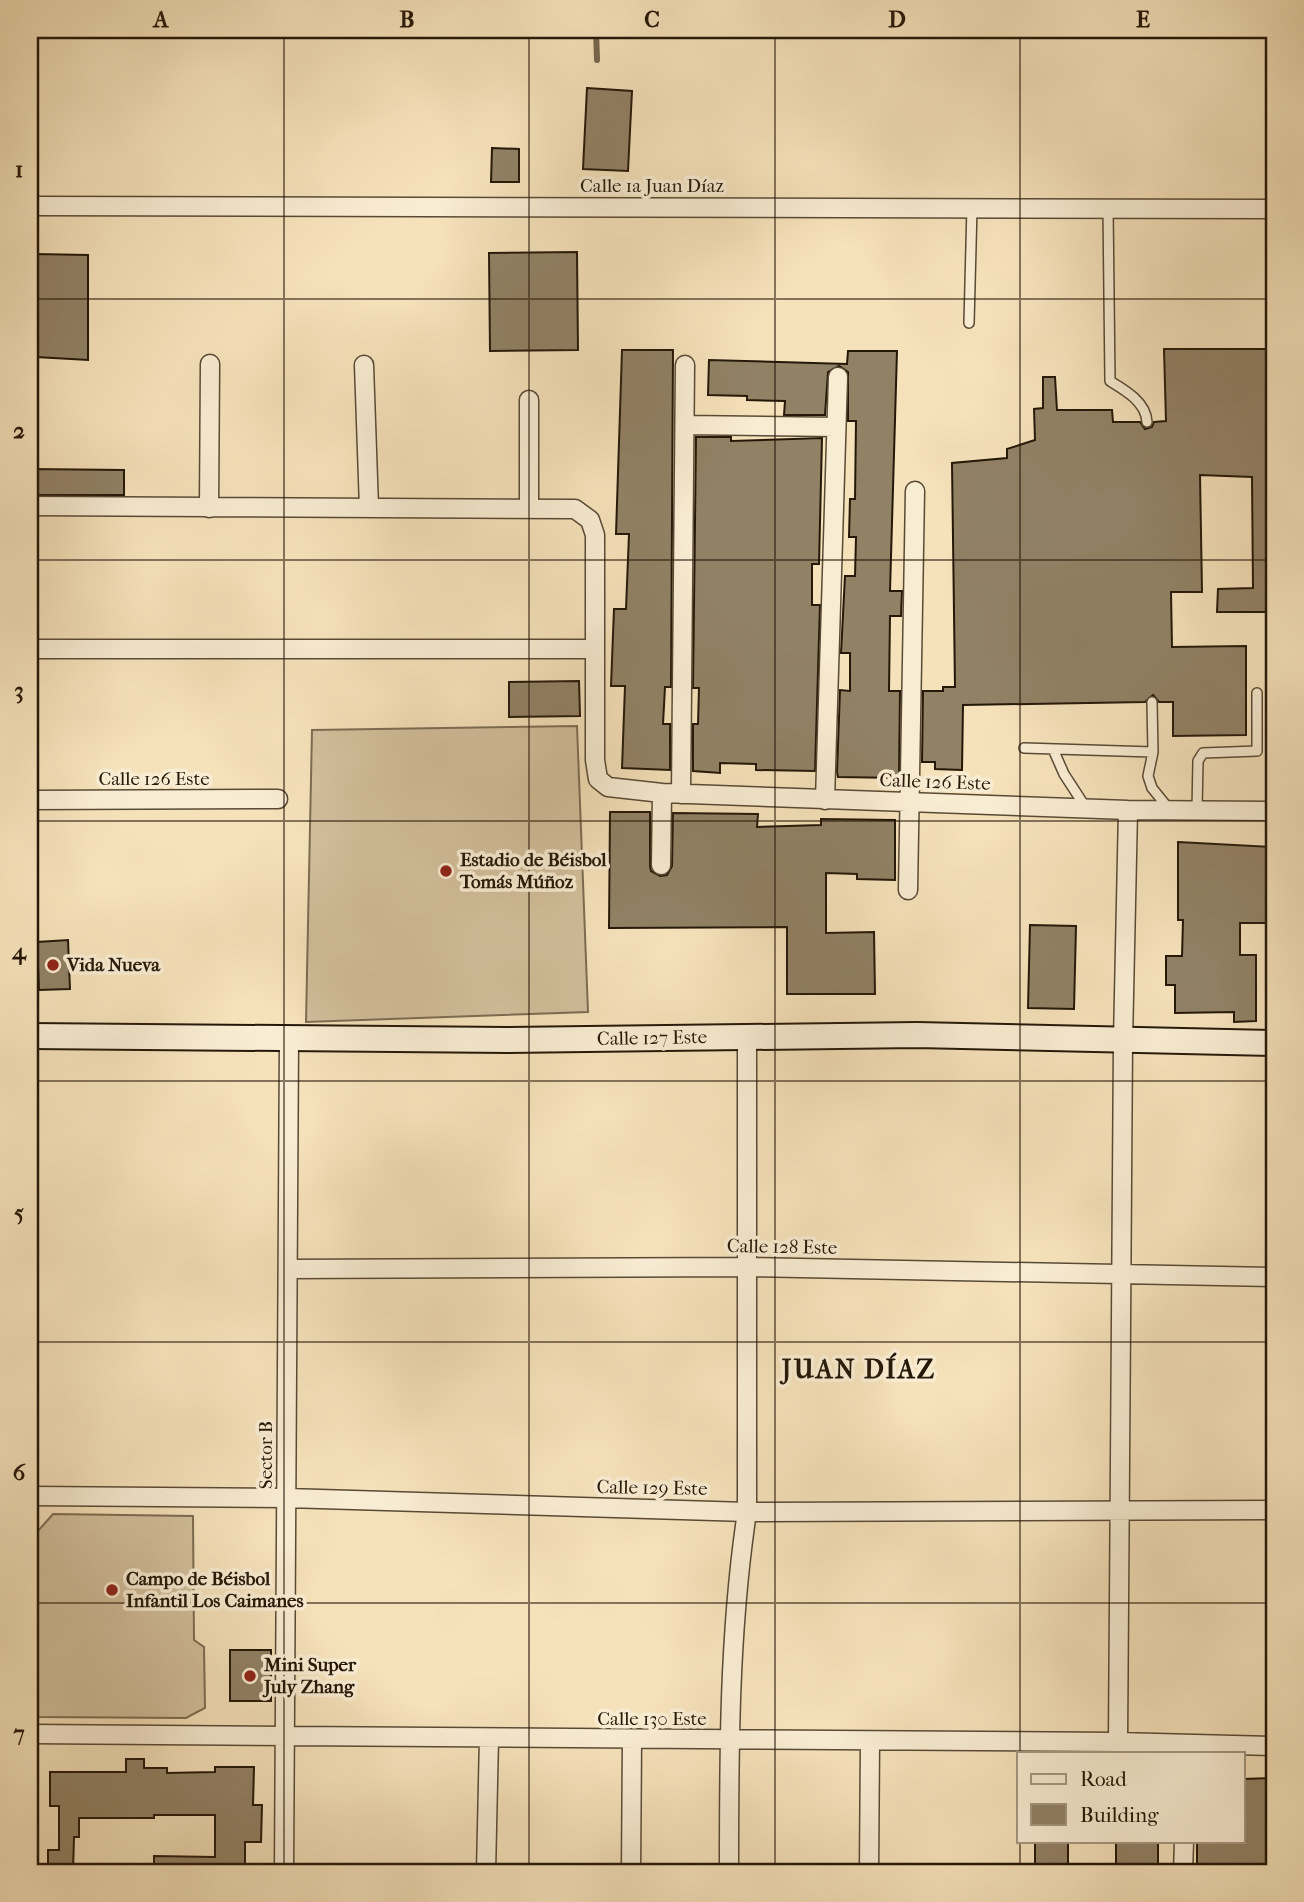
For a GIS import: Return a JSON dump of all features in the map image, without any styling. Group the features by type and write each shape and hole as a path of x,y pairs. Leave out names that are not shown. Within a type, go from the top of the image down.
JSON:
{"street":[{"name":"Calle 1a Juan Díaz","path":"30,206 1274,208"},
{"path":"209,508 210,364"},
{"path":"364,365 369,508"},
{"path":"681,794 685,365"},
{"path":"825,800 838,377"},
{"path":"529,400 529,509"},
{"path":"686,425 836,427"},
{"path":"908,890 915,491"},
{"path":"30,506 575,509 590,520 594,535 594,649 30,649"},
{"name":"Calle 126 Este","path":"594,649 595,760 598,779 608,787 662,793 825,800 1128,810 1274,811"},
{"path":"661,865 662,793"},
{"name":"Calle 126 Este","path":"30,800 278,799"},
{"path":"1118,1742 1123,1041 1128,810"},
{"name":"Calle 127 Este","path":"30,1036 508,1041 917,1035 1274,1043"},
{"path":"729,1872 730,1740 737,1581 747,1512 747,1037"},
{"name":"Sector B","path":"284,1872 289,1039"},
{"name":"Calle 128 Este","path":"288,1269 747,1267 1274,1277"},
{"name":"Calle 129 Este","path":"30,1496 287,1498 747,1512 1274,1510"},
{"name":"Calle 130 Este","path":"30,1734 1118,1742 1185,1749 1274,1746"},
{"path":"486,1872 489,1738"},
{"path":"631,1872 632,1740"},
{"path":"869,1872 870,1741"},
{"path":"1183,1872 1184,1842"}],"lane":[{"path":"969,323 972,207"},
{"path":"1108,208 1110,381 1130,393 1146,413 1147,422"},
{"path":"1197,810 1198,761 1203,753 1257,751 1258,693"},
{"path":"1152,702 1153,752 1148,776 1152,788 1170,810"},
{"path":"1024,748 1153,752"},
{"path":"1053,748 1064,774 1086,808"}],"shaded area":[{"name":"Estadio de Béisbol Tomás Múñoz","path":"577,726 588,1012 306,1022 312,730"},
{"name":"Campo de Béisbol Infantil Los Caimanes","path":"53,1514 193,1516 194,1640 204,1647 205,1708 186,1718 39,1717 30,1710 30,1540"}],"building":[{"path":"587,88 632,91 628,171 583,169"},
{"path":"492,148 519,149 519,182 491,182"},
{"path":"577,252 578,350 490,351 489,253"},
{"path":"35,254 88,255 88,360 36,357"},
{"path":"1164,349 1274,349 1274,612 1217,612 1218,589 1253,588 1252,477 1200,475 1202,592 1171,592 1172,647 1246,646 1246,735 1173,736 1173,702 1159,702 1153,695 1145,702 963,705 962,770 935,769 935,762 922,762 923,691 943,691 943,687 955,687 952,463 1007,458 1007,449 1035,440 1034,409 1043,408 1043,377 1055,377 1057,410 1112,410 1113,422 1140,422 1145,429 1152,427 1154,422 1166,421"},
{"path":"622,350 673,350 671,687 665,687 663,724 670,724 670,770 622,768 625,686 611,686 614,609 626,609 629,534 616,534"},
{"path":"848,351 897,351 890,591 902,591 901,616 890,616 889,691 900,691 899,778 838,777 837,772 840,690 850,691 850,653 841,653 845,576 855,576 856,537 849,537 850,499 855,499 856,421 848,421 848,372 839,366 828,372 825,415 784,415 785,401 708,395 709,360 847,364"},
{"path":"696,437 731,437 731,441 822,438 819,564 812,564 812,605 820,605 815,771 756,770 756,764 720,763 720,773 693,771 693,724 698,724 699,688 693,688"},
{"path":"31,469 124,470 124,495 31,495"},
{"path":"579,681 580,716 509,717 509,682"},
{"path":"610,812 650,812 650,866 651,871 660,876 667,875 672,866 673,813 758,814 757,827 821,825 821,819 895,820 895,880 857,879 857,874 826,873 826,933 874,932 875,994 787,994 787,927 609,928"},
{"path":"1178,842 1274,847 1274,923 1240,923 1240,955 1256,955 1256,1021 1234,1022 1234,1012 1175,1013 1175,985 1166,985 1166,956 1182,956 1183,920 1178,920"},
{"path":"1030,925 1076,926 1074,1009 1028,1008"},
{"name":"Vida Nueva","path":"68,940 70,989 39,990 37,942"},
{"name":"Mini Super July Zhang","path":"230,1650 271,1650 271,1701 230,1701"},
{"path":"126,1759 144,1759 144,1768 167,1768 167,1773 215,1772 215,1767 254,1767 253,1805 262,1805 261,1842 245,1842 245,1872 154,1872 154,1856 215,1857 215,1815 154,1815 154,1818 79,1818 79,1837 74,1837 73,1872 48,1872 48,1850 59,1850 59,1806 50,1806 50,1772 126,1772"},
{"path":"1274,1778 1274,1872 1197,1872 1197,1842 1244,1842 1244,1779"},
{"path":"1035,1842 1068,1842 1068,1872 1035,1872"},
{"path":"1116,1842 1158,1842 1158,1872 1116,1872"}],"waterway":[{"path":"596,30 597,60"}],"place":[{"name":"Estadio de Béisbol Tomás Múñoz","path":"446,871"},
{"name":"Vida Nueva","path":"53,965"},
{"name":"Campo de Béisbol Infantil Los Caimanes","path":"112,1590"},
{"name":"Mini Super July Zhang","path":"250,1676"}],"district":[{"name":"JUAN DÍAZ","path":"859,1369"}]}
